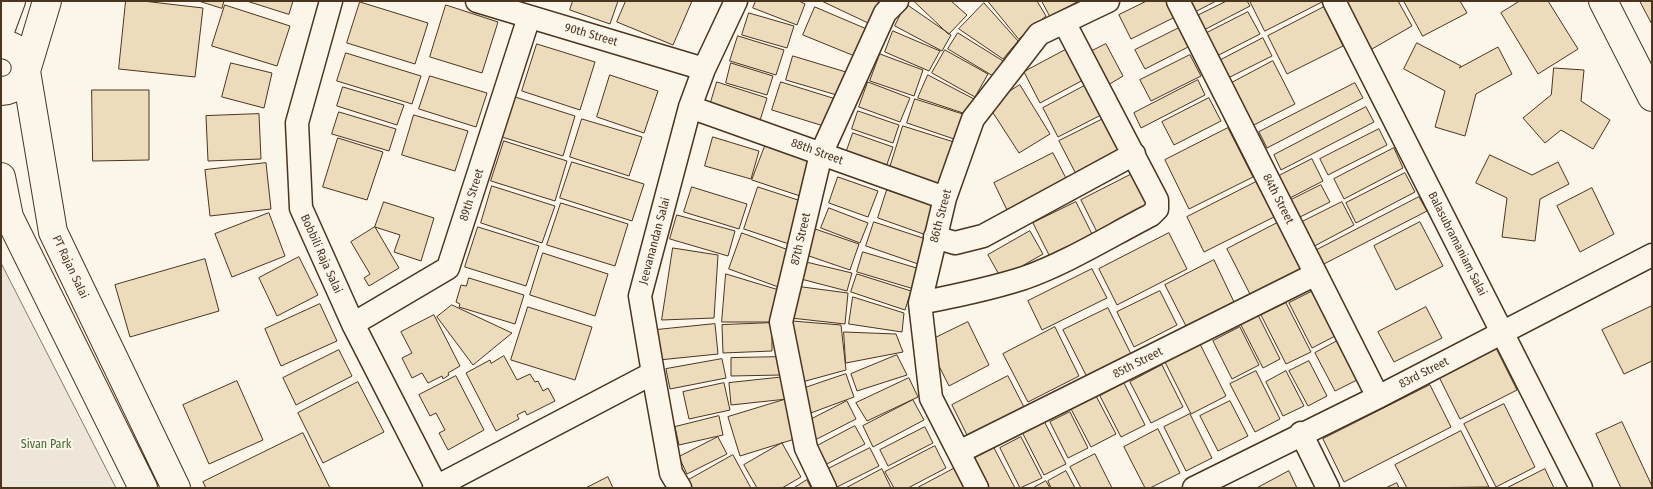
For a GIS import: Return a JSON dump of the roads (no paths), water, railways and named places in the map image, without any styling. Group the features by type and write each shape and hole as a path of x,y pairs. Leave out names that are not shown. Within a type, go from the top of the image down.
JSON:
{"main road":[{"path":"1,28 11,1"},
{"name":"PT Rajan Salai","path":"47,1 26,71 53,232 176,488"},
{"path":"1603,1 1652,97"},
{"path":"1,44 18,50 23,56 26,71 18,85 1,91"},
{"path":"1,177 9,217 143,488"}],"street":[{"name":"Bobbili Raja Salai","path":"331,1 297,123 301,208 353,324 436,487"},
{"name":"90th Street","path":"477,1 704,69"},
{"name":"Jeevanandan Salai","path":"680,488 671,473 652,374 640,296 690,107 704,69 736,1"},
{"name":"87th Street","path":"825,488 806,448 781,322 821,154 885,13 897,1"},
{"name":"86th Street","path":"977,488 931,398 920,303 944,198 973,119 1040,34 1108,1"},
{"name":"84th Street","path":"1178,1 1378,397"},
{"name":"Balasubramaniam Salai","path":"1334,1 1581,488"},
{"name":"89th Street","path":"353,324 448,268 529,17"},
{"path":"920,303 988,289 1025,277 1052,266 1151,215 1156,208 1157,200 1064,22"},
{"name":"88th Street","path":"690,107 944,198"},
{"path":"935,237 954,243 983,236 1134,154"},
{"name":"83rd Street","path":"1194,488 1301,433 1378,397 1652,255"},
{"name":"85th Street","path":"959,452 1316,274"},
{"path":"436,487 652,374"},
{"path":"1301,433 1328,488"}],"park label":[{"name":"Sivan Park","path":"46,445"}]}
